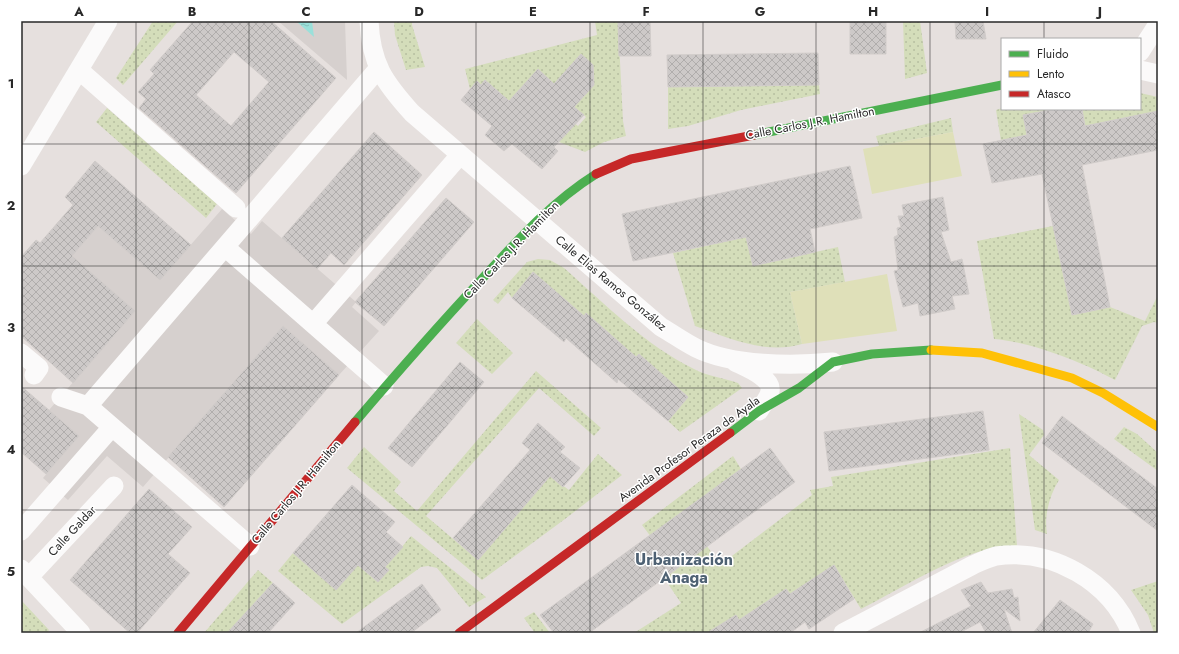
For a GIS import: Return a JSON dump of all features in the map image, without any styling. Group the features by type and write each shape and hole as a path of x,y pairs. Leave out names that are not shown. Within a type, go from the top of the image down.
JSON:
{"street":[{"path":"21,166 108,21"},
{"name":"Calle Elías Ramos González","path":"369,21 370,44 378,69 396,96 412,113 661,327 696,348 729,359 804,365 833,362"},
{"path":"1141,51 1158,24"},
{"path":"88,406 378,69"},
{"path":"78,70 236,208"},
{"path":"1141,70 1158,74"},
{"name":"Calle Carlos J.R. Hamilton","path":"178,633 384,386 536,221 574,188 598,173 631,159 1001,85"},
{"path":"313,324 460,155"},
{"path":"225,247 384,386"},
{"name":"Avenida Profesor Peraza de Ayala","path":"459,633 759,411 799,388 833,362 872,354 923,350 982,353 1072,378 1103,393 1158,427"},
{"path":"21,353 39,368 34,375"},
{"path":"729,359 764,378 770,386 770,392 759,411"},
{"path":"61,397 88,406 250,546"},
{"path":"21,531 112,427"},
{"name":"Calle Galdar","path":"81,633 25,573 114,486"},
{"path":"843,633 973,565 995,556 1020,555 1043,558 1075,570 1100,588 1112,601 1127,622 1131,633"}],"green space":[{"path":"153,21 178,21 123,85 116,78"},
{"path":"394,21 412,21 425,67 406,70 395,35"},
{"path":"595,21 618,21 623,121 626,136 604,142 585,152 559,142 533,121 549,102 578,126 586,117 574,107 594,85 593,65 581,54 554,84 538,70 509,101 485,80 481,85 477,81 470,89 465,69 597,35"},
{"path":"903,21 920,21 927,73 905,79"},
{"path":"819,85 820,94 741,110 688,126 668,129 668,87"},
{"path":"1141,93 1158,97 1158,111 1085,126 1082,110 1141,110"},
{"path":"107,108 217,204 206,218 96,122"},
{"path":"1001,108 1001,110 1051,110 1024,115 1027,135 1001,141 996,110"},
{"path":"951,118 953,132 879,146 876,136"},
{"path":"953,132 962,176 872,194 863,149"},
{"path":"1053,226 1072,315 1110,307 1145,321 1158,295 1158,323 1154,322 1142,326 1115,380 1087,366 1056,354 1024,344 994,339 977,241"},
{"path":"746,237 753,266 838,247 845,282 790,292 802,344 775,348 748,344 695,326 673,253"},
{"path":"538,259 550,260 564,268 642,336 676,359 699,371 738,383 742,388 680,432 668,421 688,397 639,355 636,357 586,314 584,316 512,298 508,292 498,304 493,300 527,262"},
{"path":"887,274 897,331 802,344 790,292"},
{"path":"477,319 513,353 492,374 456,343"},
{"path":"536,371 601,428 594,436 539,388 426,516 478,560 550,476 569,490 598,454 622,475 482,580 347,468 364,447 401,482 394,491 417,511"},
{"path":"1019,414 1043,430 1044,435 1029,455 1059,480 1052,493 1048,506 1046,520 1047,534 1035,530"},
{"path":"1124,427 1137,434 1158,453 1158,471 1114,439"},
{"path":"1010,448 1017,546 998,547 958,559 937,568 861,609 834,565 790,594 786,589 739,620 707,633 634,633 681,603 664,578 676,570 642,525 733,456 741,469 662,527 707,546 720,565 812,495 810,490 833,486 831,477"},
{"path":"411,536 486,597 469,607 437,568 428,566 421,567 342,624 278,571 293,553 356,564 378,582 388,570 385,567"},
{"path":"258,570 273,583 231,629 234,633 204,633"},
{"path":"1158,581 1158,633 1154,633 1148,615 1131,590"},
{"path":"21,600 49,630 47,633 21,633"},
{"path":"534,612 550,633 535,633 524,618"}],"shaded area":[{"path":"278,21 345,21 347,80"},
{"path":"222,209 251,234 262,221 356,302 352,307 379,331 339,375 283,326 143,487 107,456 68,500 43,478 79,436 49,410 135,311 72,256 98,226 160,280"}],"water":[{"path":"296,21 312,21 314,37"}],"building":[{"path":"193,21 271,21 336,78 236,193 139,108 146,99 138,92 154,74 150,70","holes":["234,52 269,82 231,126 196,95"]},
{"path":"618,21 650,21 651,56 619,56"},
{"path":"850,21 886,21 886,54 850,54"},
{"path":"955,21 983,21 986,39 956,39"},
{"path":"818,53 819,85 668,87 667,55"},
{"path":"581,54 593,65 594,85 574,107 584,115 554,147 558,151 542,169 512,144 504,151 485,135 492,126 461,100 477,81 481,85 485,80 509,101 538,69 554,84"},
{"path":"1050,110 1082,110 1085,126 1158,111 1158,150 1082,165 1110,307 1072,315 1042,174 992,183 983,144 1027,135 1023,115"},
{"path":"374,132 422,175 344,265 331,253 317,269 282,238"},
{"path":"95,161 191,245 160,280 98,226 72,256 135,311 73,383 21,336 21,257 36,240 40,243 73,205 65,197"},
{"path":"850,166 862,218 810,229 815,252 753,266 746,237 633,261 622,214"},
{"path":"943,197 949,230 941,232 951,262 962,259 969,294 952,296 955,309 920,316 918,303 903,307 894,271 898,270 894,237 898,235 897,228 901,227 898,216 904,216 902,205"},
{"path":"446,198 474,222 384,326 355,302"},
{"path":"533,272 584,316 586,313 636,357 639,354 688,397 668,421 618,379 617,383 566,338 564,342 512,298"},
{"path":"283,326 339,375 224,507 168,457"},
{"path":"460,362 484,382 412,467 388,448"},
{"path":"21,386 79,436 46,474 21,452"},
{"path":"983,411 989,450 829,471 824,432"},
{"path":"1062,416 1158,489 1158,531 1042,443"},
{"path":"538,423 565,447 560,452 580,468 563,487 550,476 478,560 453,538 530,450 522,443"},
{"path":"770,448 795,482 589,633 554,633 540,615"},
{"path":"352,485 395,522 386,532 403,547 385,567 389,570 378,582 358,565 336,590 293,553"},
{"path":"149,489 192,527 168,554 190,573 137,633 130,633 70,580"},
{"path":"834,565 854,599 809,629 805,622 790,633 707,633 736,615 739,620 786,589 790,594"},
{"path":"981,582 988,593 1012,589 1014,598 1018,597 1020,621 1004,609 1012,633 986,633 980,622 959,633 919,633 971,606 961,590"},
{"path":"273,583 295,603 268,633 227,633"},
{"path":"422,584 441,610 411,633 356,633"},
{"path":"1060,600 1093,624 1088,633 1033,633"}],"traffic: fast":[{"path":"754,135 1001,85"},
{"path":"355,422 432,333 520,238 564,197 596,174"},
{"path":"730,433 759,411 799,388 833,362 872,354 931,350"}],"traffic: slow":[{"path":"931,350 982,353 1072,378 1103,393 1158,427"}],"traffic: jam":[{"path":"596,174 631,159 754,135"},
{"path":"178,633 355,422"},
{"path":"459,633 730,433"}],"district":[{"name":"Urbanización Anaga","path":"684,568"}]}
